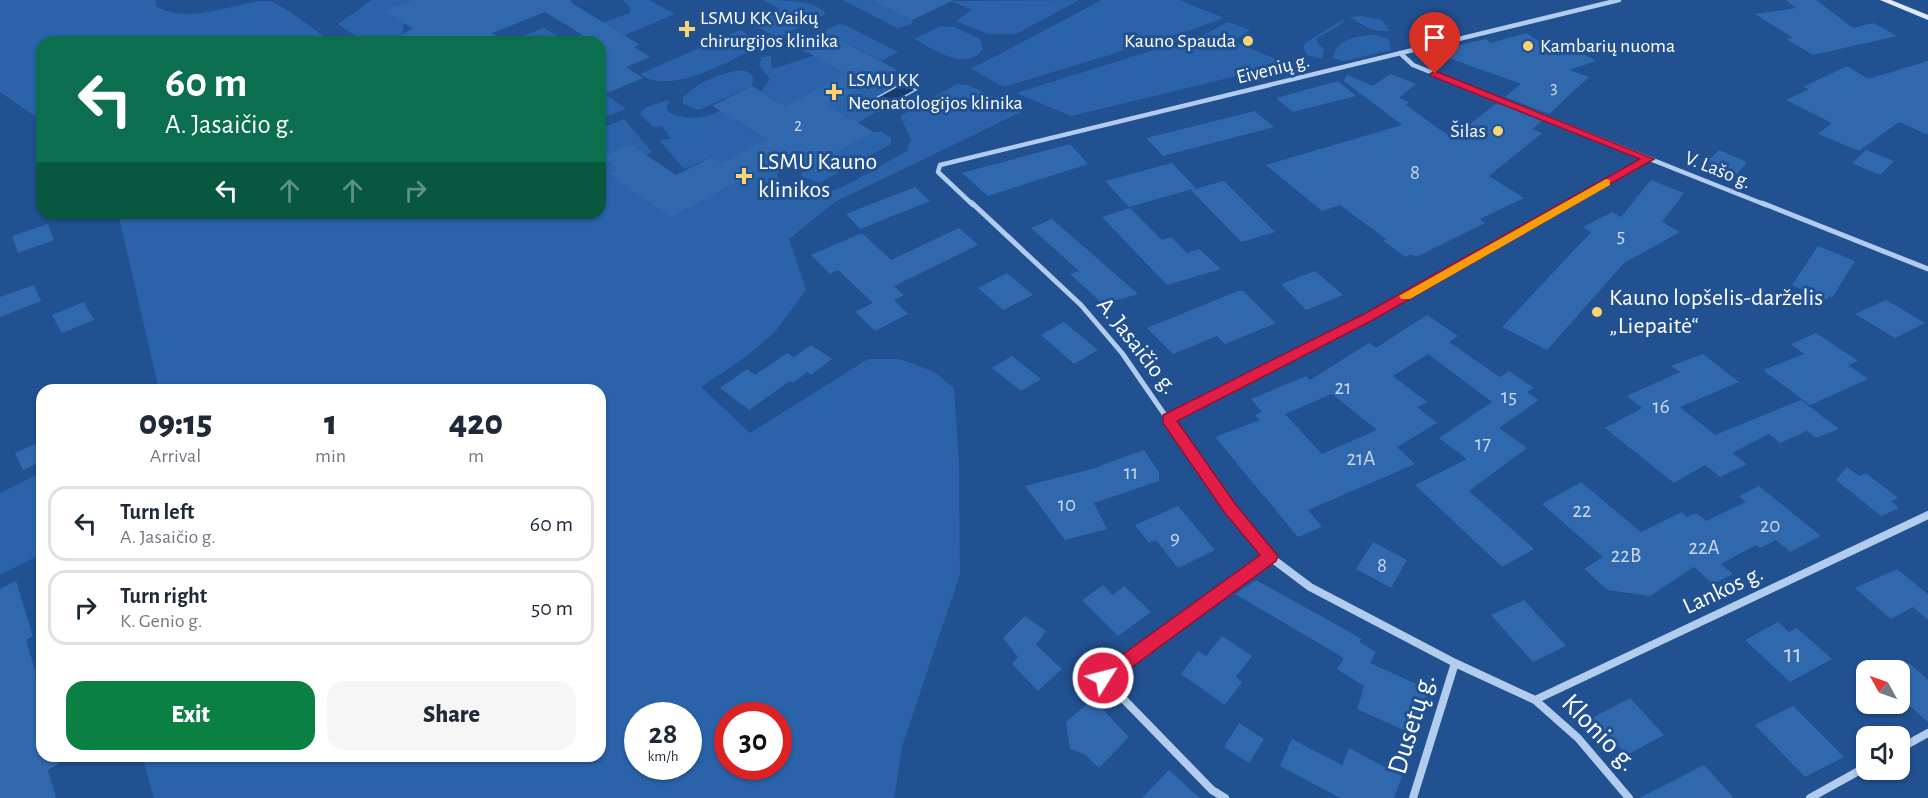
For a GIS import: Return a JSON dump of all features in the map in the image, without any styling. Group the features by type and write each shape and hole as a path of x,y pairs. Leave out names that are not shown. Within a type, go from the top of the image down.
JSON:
{"main road":[{"path":"1884,0 1928,18"}],"street":[{"name":"Eivenių g.","path":"938,172 940,165 1619,0"},
{"name":"V. Lašo g.","path":"1400,53 1413,65 1928,270"},
{"path":"1168,419 1368,317 1648,159"},
{"name":"A. Jasaičio g.","path":"938,172 1081,305 1122,353 1230,509 1270,556 1310,587 1455,663 1535,700"},
{"name":"Lankos g.","path":"1535,700 1928,515"},
{"path":"1225,798 1212,790 1103,678 1270,556"},
{"name":"Dusetų g.","path":"1413,798 1455,663"},
{"name":"Klonio g.","path":"1535,700 1578,738 1629,798"},
{"path":"1910,743 1928,733"},
{"path":"1810,798 1856,773"}],"shaded area":[{"path":"0,0 155,0 156,6 169,12 183,14 270,1 324,36 36,36 36,117 0,92"},
{"path":"372,0 426,0 404,23 402,34 395,36 355,36 338,24"},
{"path":"623,0 649,0 675,14 613,40 606,40 606,36 578,36 596,28 594,26 630,13 630,7"},
{"path":"763,0 807,3 821,9 826,14 778,38 750,23 780,9"},
{"path":"842,0 872,0 912,20 912,24 898,28"},
{"path":"1079,0 1016,34 988,34 956,21 972,10 952,1"},
{"path":"1102,0 1179,0 1224,18 1004,87 971,69"},
{"path":"1360,16 1382,20 1389,31 1371,29 1349,17"},
{"path":"1344,19 1343,23 1317,38 1317,43 1324,49 1322,59 1307,55 1303,48 1305,43"},
{"path":"1228,22 1250,30 1233,41 1287,64 1071,116 1016,93 1205,34"},
{"path":"839,24 898,52 881,61 837,38 807,53 793,45"},
{"path":"941,26 954,27 980,39 983,49 976,56 959,59 940,53 914,39"},
{"path":"544,28 558,36 523,36"},
{"path":"740,30 763,44 719,66 685,79 653,80 640,74"},
{"path":"1374,35 1389,39 1391,50 1344,61 1333,58 1335,51 1348,39"},
{"path":"823,53 856,70 785,106 761,91 770,79 759,65 762,57 771,56 772,69"},
{"path":"742,70 750,73 753,78 752,86 699,110 683,104 683,98 702,83"},
{"path":"893,72 922,87 916,90 903,84 866,103 878,111 837,135 807,117"},
{"path":"903,83 916,90 878,111 865,104"},
{"path":"957,84 968,85 1023,111 835,202 789,239 806,290 774,333 744,358 701,387 750,433 868,359 900,359 935,372 954,388 959,464 960,574 902,747 894,798 154,798 144,762 606,762 606,384 158,384 119,219 606,219 606,126 624,119 652,152 609,172 671,218 789,154 780,165 777,176 795,194 811,197 832,191 907,151 911,139 900,116"},
{"path":"606,95 626,109 606,117"},
{"path":"667,100 670,103 666,106 669,113 676,115 695,118 721,111 751,130 768,121 784,131 722,163 712,157 684,169 659,140 671,139 662,126 653,127 640,114 645,108"},
{"path":"874,132 882,132 891,138 891,144 819,183 801,176 803,168 807,165 810,167"},
{"path":"36,475 36,557 0,575 0,493"}],"building":[{"path":"414,0 572,0 570,2 640,45 634,47 650,57 626,67 643,78 606,93 606,36 584,36 545,12 492,33 497,36 398,36 413,29 384,11"},
{"path":"872,0 954,0 912,20"},
{"path":"1786,0 1816,0 1853,28 1873,23 1897,36 1813,55 1786,39 1793,38 1755,14 1796,8"},
{"path":"1526,33 1561,55 1576,50 1596,61 1569,70 1589,77 1549,114 1505,97 1521,84 1446,57 1460,45 1486,39 1491,43"},
{"path":"837,38 897,70 828,106 874,132 810,167 789,154 671,218 608,173 618,168 606,159 606,156 630,144 676,175 712,157 722,163 767,139 712,106 752,86 785,106 847,74 807,52"},
{"path":"1928,61 1928,135 1899,122 1859,151 1818,134 1832,123 1786,100 1809,89 1803,87 1847,66 1868,79"},
{"path":"1390,74 1416,84 1399,98 1409,102 1406,105 1452,138 1497,103 1542,121 1532,129 1542,133 1489,176 1524,198 1480,219 1485,223 1416,257 1411,254 1406,257 1340,205 1322,211 1266,165 1402,125 1344,81 1347,75 1373,86"},
{"path":"1338,81 1356,96 1293,112 1276,98"},
{"path":"1255,111 1274,127 1163,156 1146,138"},
{"path":"1070,144 1088,164 988,196 962,173"},
{"path":"1719,150 1747,162 1734,177 1704,165"},
{"path":"1866,150 1894,161 1880,175 1852,163"},
{"path":"1172,163 1196,188 1129,207 1105,181"},
{"path":"1651,180 1684,193 1662,222 1680,232 1624,263 1547,350 1502,327 1591,232 1583,227 1612,212 1621,217"},
{"path":"1224,181 1275,232 1241,242 1191,190"},
{"path":"915,187 930,201 860,229 846,214"},
{"path":"1130,208 1162,240 1171,237 1187,253 1199,249 1221,269 1167,285 1102,217"},
{"path":"1052,219 1138,294 1103,304 1070,274 1079,271 1031,228"},
{"path":"48,224 54,240 18,253 12,236"},
{"path":"959,228 978,245 894,286 904,295 894,300 908,314 875,331 855,312 873,303 838,270 830,274 811,255 862,233 891,260"},
{"path":"1818,246 1855,261 1832,298 1830,296 1826,300 1792,285"},
{"path":"1315,271 1343,295 1306,310 1281,284"},
{"path":"1007,273 1033,295 1003,310 978,288"},
{"path":"34,285 41,301 0,317 0,297"},
{"path":"1243,291 1276,323 1225,344 1217,336 1173,354 1147,328"},
{"path":"1886,300 1925,323 1895,338 1855,314"},
{"path":"84,302 94,320 62,333 52,315"},
{"path":"1427,315 1458,336 1449,342 1500,377 1509,371 1534,388 1527,392 1539,400 1499,428 1527,448 1469,491 1534,549 1502,567 1415,485 1467,459 1439,438 1492,402 1428,354 1393,376 1427,402 1417,407 1437,423 1397,447 1415,464 1308,510 1322,527 1298,537 1215,437 1260,420 1255,415 1262,412 1251,399 1306,376 1310,380 1369,343 1376,348","holes":["1332,394 1377,430 1322,454 1285,414"]},
{"path":"1064,322 1098,350 1074,364 1041,335"},
{"path":"1816,333 1858,361 1848,365 1868,379 1810,405 1763,370 1804,354 1791,344"},
{"path":"811,345 832,359 811,375 807,372 793,383 790,381 749,410 720,388 747,369 755,375 787,353 794,357"},
{"path":"1703,354 1739,382 1680,407 1715,435 1801,400 1839,429 1816,438 1807,431 1780,443 1769,434 1732,453 1747,464 1720,477 1705,465 1674,483 1605,428 1642,408 1627,396 1680,372 1671,366"},
{"path":"1012,356 1041,379 1021,391 992,368"},
{"path":"36,444 36,464 23,470 15,453"},
{"path":"1144,450 1159,472 1159,481 1094,503 1107,529 1065,540 1025,486 1100,467"},
{"path":"1847,467 1859,476 1866,473 1898,498 1891,501 1899,508 1881,516 1836,480"},
{"path":"1581,482 1641,532 1682,512 1687,517 1696,513 1706,521 1746,502 1739,496 1759,486 1821,536 1790,552 1776,540 1760,548 1756,545 1721,564 1733,574 1713,584 1694,567 1650,596 1608,590 1584,569 1603,557 1542,504"},
{"path":"1178,506 1215,550 1178,568 1156,540 1149,543 1135,525"},
{"path":"1373,542 1407,560 1391,588 1356,569"},
{"path":"1897,569 1928,594 1928,620 1913,607 1891,619 1855,588"},
{"path":"1256,580 1362,639 1359,642 1376,652 1370,663 1430,690 1417,736 1357,709 1364,686 1337,669 1344,658 1235,594"},
{"path":"16,581 33,636 26,640 36,674 36,762 61,762 48,770 56,798 0,798 0,589"},
{"path":"1103,585 1113,595 1124,586 1151,612 1118,636 1082,600"},
{"path":"1524,600 1566,646 1533,662 1491,615"},
{"path":"1025,616 1046,631 1036,645 1062,669 1038,691 1012,664 1018,657 1003,638"},
{"path":"1778,622 1789,632 1797,628 1832,659 1790,682 1745,640"},
{"path":"1222,636 1252,656 1236,677 1242,682 1225,705 1181,674 1198,651 1206,656"},
{"path":"1910,664 1928,680 1928,722 1910,706"},
{"path":"1630,698 1664,735 1627,755 1592,718"},
{"path":"1093,699 1129,737 1099,768 1084,754 1070,749 1066,722"},
{"path":"1793,706 1844,757 1805,777 1755,725"},
{"path":"1239,723 1264,739 1249,763 1224,747"},
{"path":"1292,739 1342,765 1349,748 1402,776 1394,798 1340,798 1280,766"},
{"path":"1704,765 1734,798 1639,798"},
{"path":"1169,770 1200,798 1142,798"}],"slow traffic":[{"path":"1405,296 1606,182"}],"place":[{"name":"LSMU KK Vaikų chirurgijos klinika","path":"687,29"},
{"name":"Kauno Spauda","path":"1248,41"},
{"name":"Kambarių nuoma","path":"1528,46"},
{"name":"LSMU KK Neonatologijos klinika","path":"834,92"},
{"name":"Šilas","path":"1498,131"},
{"name":"LSMU Kauno klinikos","path":"744,176"},
{"name":"Kauno lopšelis-darželis „Liepaitė“","path":"1597,312"}],"route":[{"path":"1103,678 1270,556 1230,509 1168,419 1368,317 1648,159 1435,74"}]}
